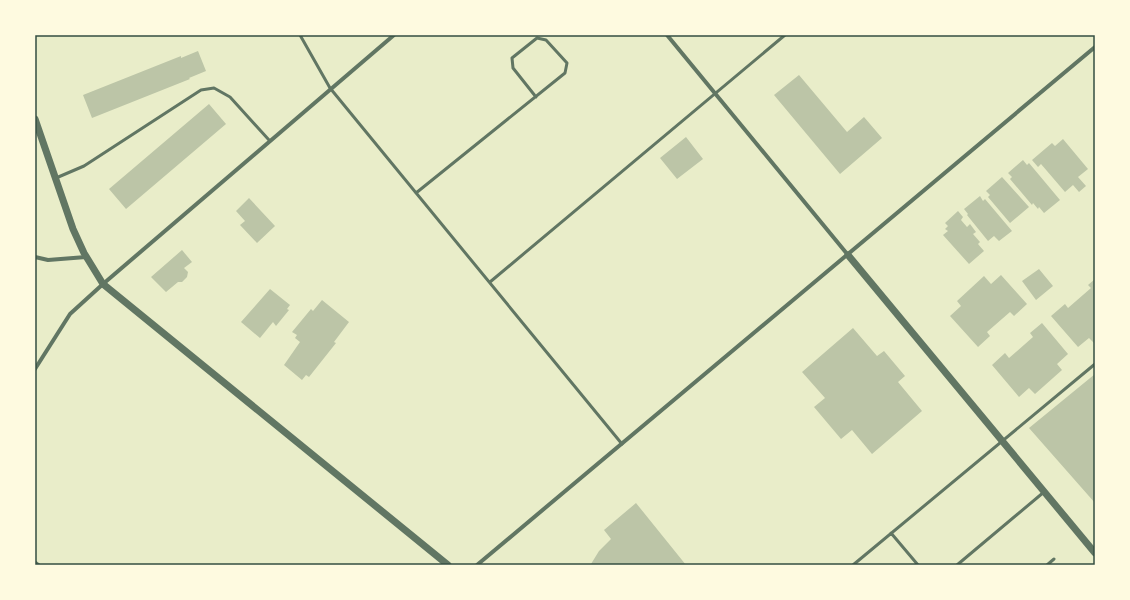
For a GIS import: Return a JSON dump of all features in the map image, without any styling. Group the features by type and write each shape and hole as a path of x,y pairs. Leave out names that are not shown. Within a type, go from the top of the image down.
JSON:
{"street":[{"path":"35,369 70,314 269,140 394,35"},
{"path":"667,35 1095,553"},
{"path":"477,565 1095,47"},
{"path":"35,119 73,229 86,257 103,284 448,565"},
{"path":"35,257 48,260 86,257"}],"lane":[{"path":"300,35 330,88 622,444"},
{"path":"490,282 785,35"},
{"path":"416,193 565,73 567,63 546,40 537,38 512,58 513,68 536,96"},
{"path":"56,178 84,166 201,90 214,88 230,97 269,140"},
{"path":"853,565 1095,364"},
{"path":"957,565 1044,492"},
{"path":"891,533 918,565"},
{"path":"1047,565 1054,559"},
{"path":"35,562 39,565"}],"building":[{"path":"198,51 206,71 189,78 190,79 92,118 83,95 181,56 181,58"},
{"path":"799,75 847,132 864,117 882,138 840,174 774,95"},
{"path":"209,104 226,124 126,209 109,189"},
{"path":"686,137 703,159 677,179 660,158"},
{"path":"1063,139 1088,169 1078,177 1086,186 1079,192 1073,185 1065,192 1041,164 1038,167 1032,160 1052,143 1055,146"},
{"path":"1023,160 1027,165 1029,163 1060,200 1044,213 1033,203 1032,205 1010,179 1012,177 1008,173"},
{"path":"1002,177 1029,207 1010,223 988,197 990,195 986,191"},
{"path":"980,196 983,201 985,199 1012,231 999,241 994,236 988,241 964,209"},
{"path":"249,198 275,226 257,243 240,225 245,221 236,211"},
{"path":"958,211 963,217 961,220 967,227 970,224 976,232 973,234 980,242 978,244 984,251 969,264 943,235 948,231 945,229 948,226 945,223"},
{"path":"182,250 192,262 184,268 188,272 187,277 166,292 151,277"},
{"path":"1039,269 1053,286 1036,300 1022,281"},
{"path":"1001,275 1027,304 1014,316 1010,312 987,332 990,336 978,347 950,316 961,306 957,301 984,276 991,284"},
{"path":"1095,279 1095,344 1089,338 1078,347 1051,316 1065,304 1068,308 1091,288 1088,285"},
{"path":"270,289 290,305 287,309 289,310 276,326 273,322 260,338 241,322"},
{"path":"322,300 349,322 334,342 336,343 309,377 306,375 302,380 284,365 300,342 295,338 297,335 292,332 311,309 313,311"},
{"path":"1042,323 1068,354 1057,364 1062,370 1035,394 1029,388 1019,397 992,365 1005,353 1009,358 1033,337 1030,333"},
{"path":"853,328 877,356 884,351 905,376 898,382 922,411 872,454 852,430 841,439 814,407 825,398 802,372"},
{"path":"1095,374 1095,503 1029,428"},
{"path":"636,503 686,565 591,564 599,551 611,539 604,530"}]}
